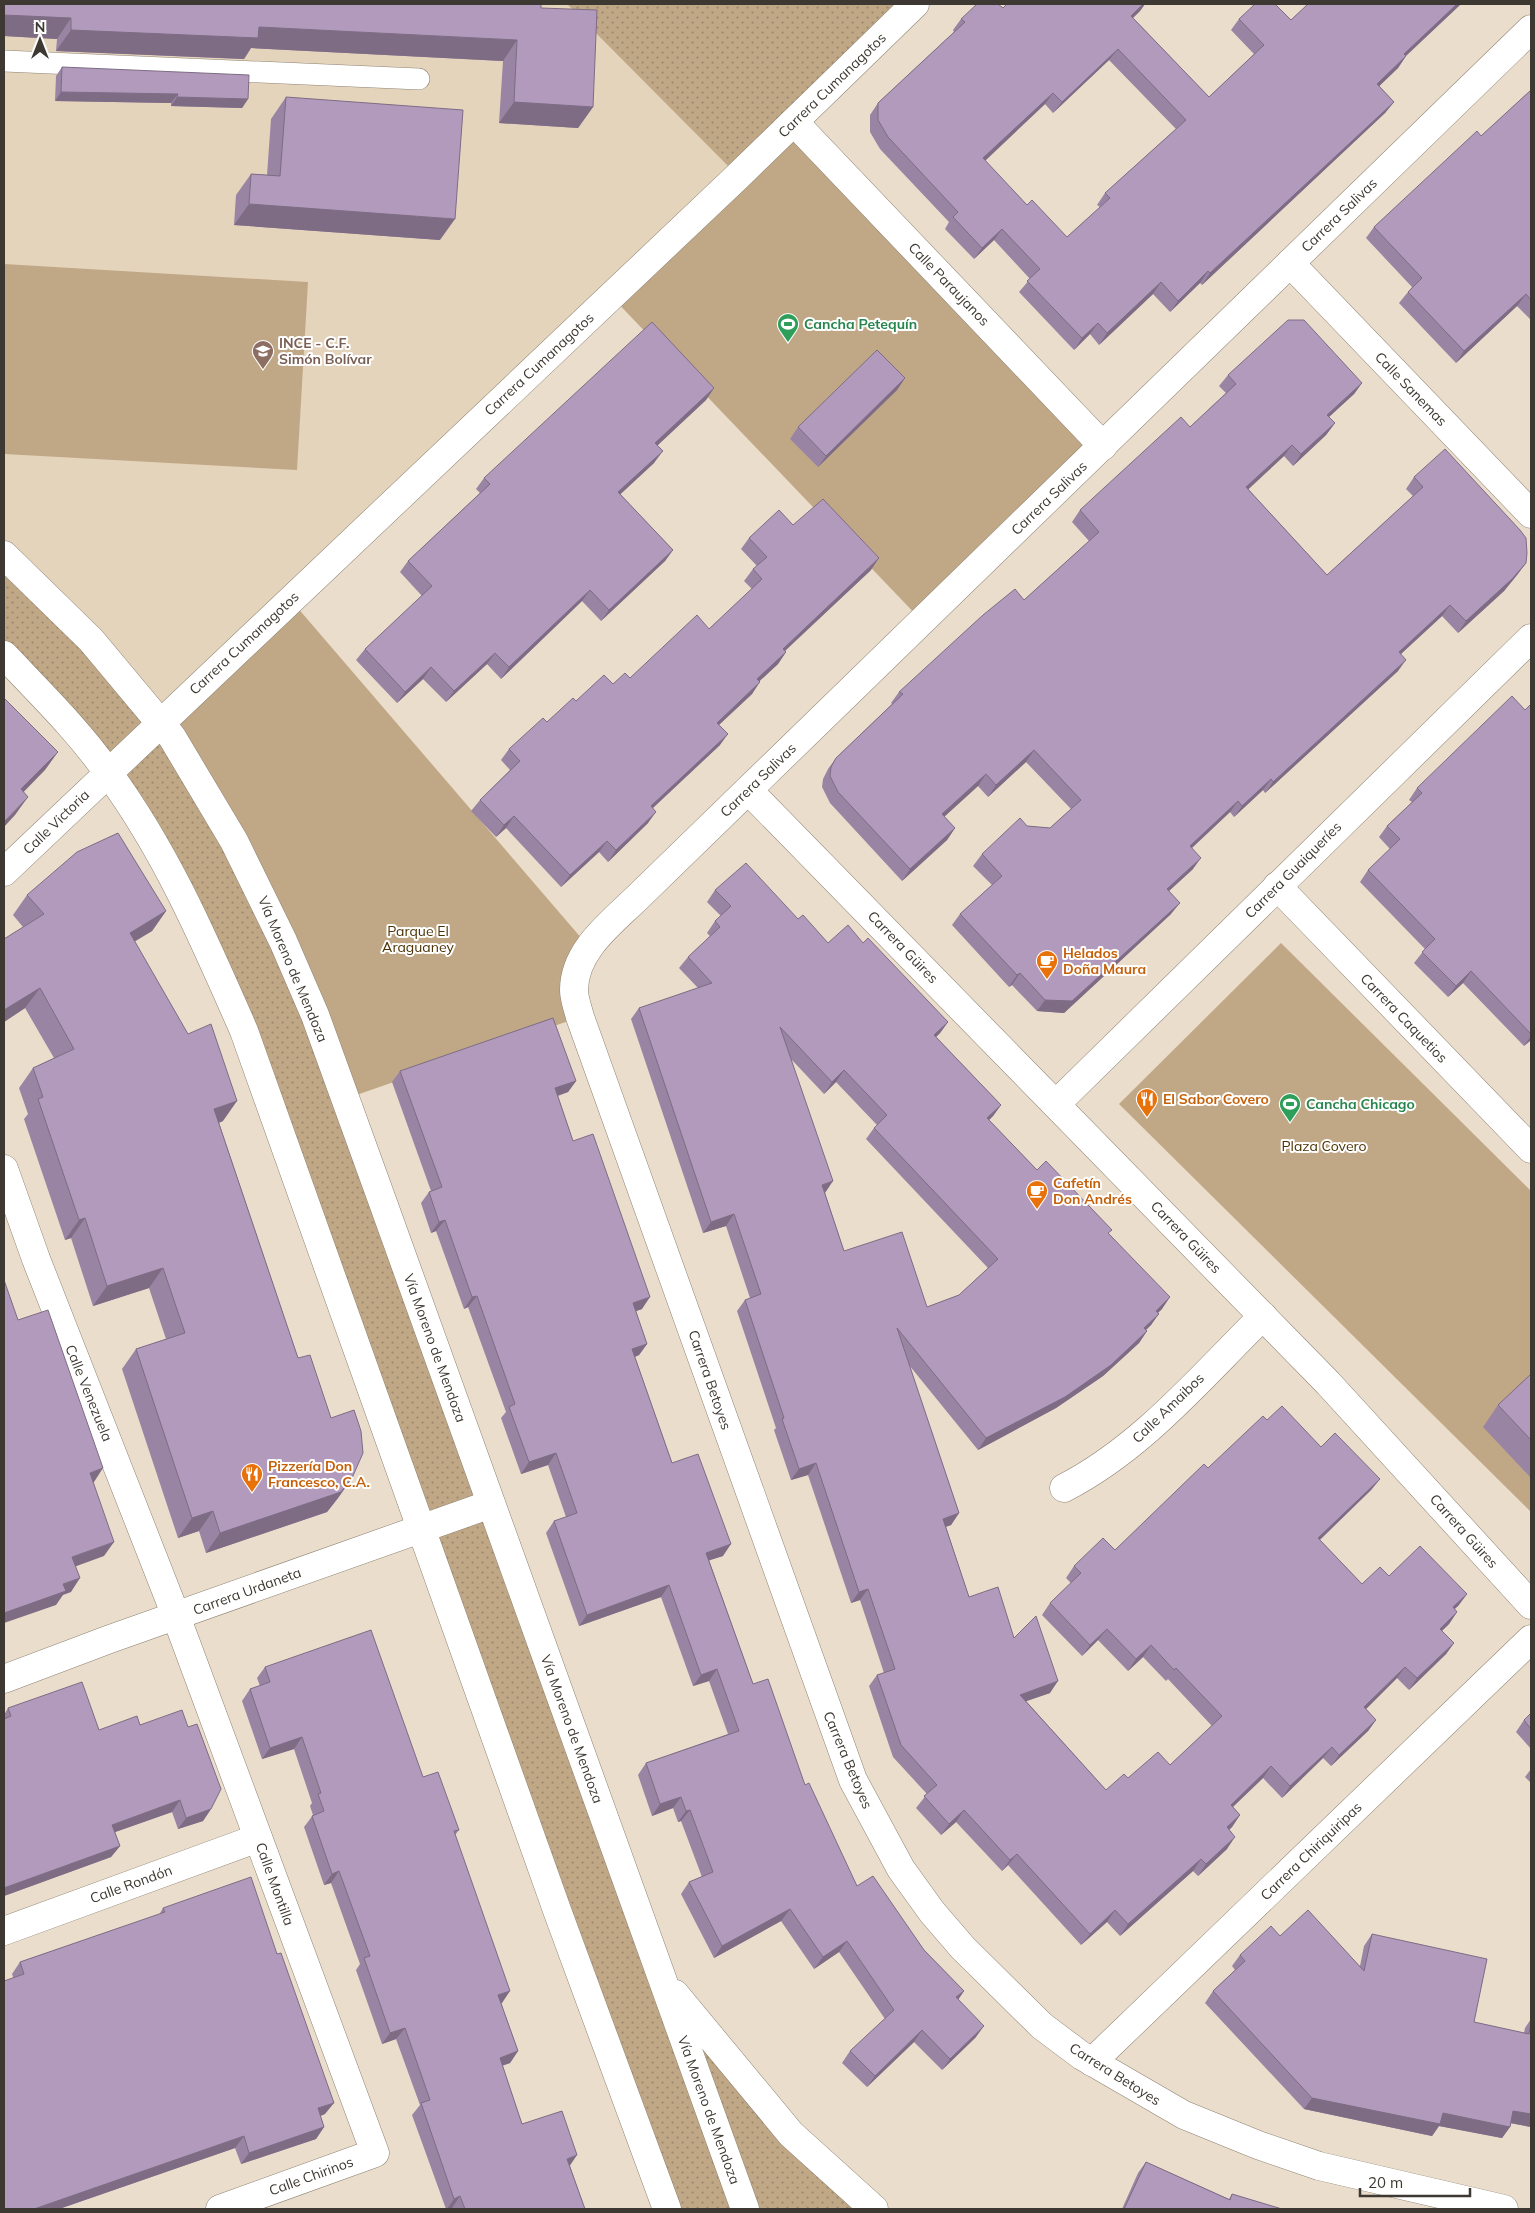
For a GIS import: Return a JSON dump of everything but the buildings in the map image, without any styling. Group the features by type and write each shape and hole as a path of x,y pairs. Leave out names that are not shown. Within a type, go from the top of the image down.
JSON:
{"street":[{"name":"Carrera Cumanagotos","path":"108,772 794,122 915,4"},
{"name":"Carrera Salivas","path":"576,973 583,955 597,938 1531,29"},
{"name":"Calle Paraujanos","path":"794,122 1103,446"},
{"name":"Calle Sanemas","path":"1290,264 1531,514"},
{"name":"Vía Moreno de Mendoza","path":"4,555 91,640 172,737 234,841 259,888 314,1014 744,2209"},
{"name":"Carrera Guaiqueríes","path":"1056,1104 1531,638"},
{"path":"4,655 74,731 108,772 136,812 190,910 244,1031 658,2197 667,2209"},
{"name":"Calle Victoria","path":"4,872 108,772"},
{"name":"Carrera Güires","path":"748,790 1328,1383 1531,1605"},
{"name":"Carrera Caquetios","path":"1277,886 1529,1142"},
{"name":"Carrera Betoyes","path":"576,973 574,992 580,1017 853,1780 901,1869 932,1912 963,1948 1042,2026 1092,2062 1184,2115 1258,2145 1319,2166 1504,2209"},
{"name":"Calle Venezuela","path":"4,1169 36,1259 176,1616"},
{"name":"Calle Amaibos","path":"1064,1488 1090,1475 1114,1458 1152,1426 1263,1316"},
{"name":"Carrera Urdaneta","path":"4,1679 491,1504"},
{"name":"Calle Montilla","path":"176,1616 375,2153"},
{"name":"Carrera Chiriquiripas","path":"1092,2062 1531,1639"},
{"name":"Calle Rondón","path":"4,1931 258,1838"},
{"path":"661,1976 791,2134 874,2209"},
{"name":"Calle Chirinos","path":"220,2209 375,2153"}],"lane":[{"path":"4,61 418,79"}],"shaded area":[{"name":"INCE - C.F. Simón Bolívar","path":"4,4 567,4 732,169 161,715 4,547"}],"green space":[{"path":"567,4 915,4 738,176"},
{"path":"794,122 1103,446 922,621 611,296"},
{"path":"4,264 308,282 297,470 4,454"},
{"path":"4,555 91,640 259,888 661,1976 874,2209 658,2209 383,1416 163,859 4,655"},
{"name":"Parque El Araguaney","path":"290,599 589,947 580,1017 345,1099 315,1015 160,723"},
{"name":"Plaza Covero","path":"1281,943 1531,1191 1531,1512 1119,1104"}],"place":[{"name":"Cancha Petequín","path":"788,343"},
{"name":"INCE - C.F. Simón Bolívar","path":"263,370"},
{"name":"Helados Doña Maura","path":"1047,980"},
{"name":"El Sabor Covero","path":"1147,1118"},
{"name":"Cancha Chicago","path":"1290,1123"},
{"name":"Cafetín Don Andrés","path":"1037,1210"},
{"name":"Pizzería Don Francesco, C.A.","path":"252,1493"}]}
